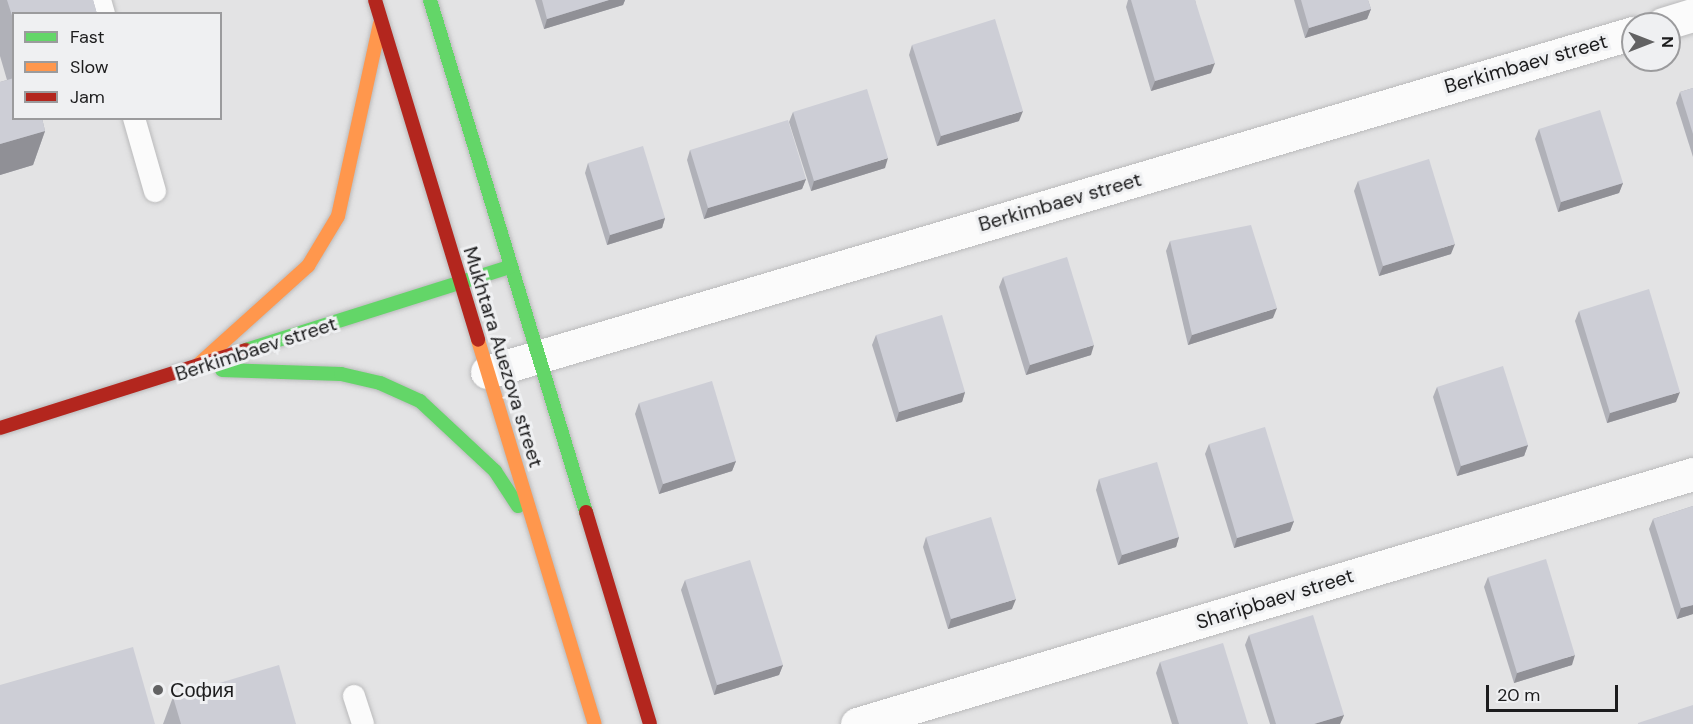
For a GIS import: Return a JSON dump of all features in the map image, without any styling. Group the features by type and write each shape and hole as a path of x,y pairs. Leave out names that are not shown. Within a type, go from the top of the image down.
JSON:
{"main road":[{"name":"Mukhtara Auezova street","path":"375,0 459,283 595,724"},
{"name":"Mukhtara Auezova street","path":"430,0 536,356 650,724"},
{"path":"193,369 308,266 338,216 381,19"},
{"name":"Berkimbaev street","path":"0,428 193,369 510,267"},
{"path":"193,369 340,374 380,383 420,401 495,471 537,535"}],"street":[{"name":"Berkimbaev street","path":"487,372 1621,37"},
{"name":"Sharipbaev street","path":"857,724 1693,474"}],"lane":[{"path":"135,120 155,191"},
{"path":"354,696 363,724"}],"building":[{"path":"7,0 93,0 96,12 12,12 12,16"},
{"path":"542,0 609,0 547,19"},
{"path":"1131,0 1195,0 1215,63 1155,81"},
{"path":"1301,0 1368,0 1371,9 1309,28"},
{"path":"995,19 1023,111 941,136 912,45"},
{"path":"12,79 12,120 42,120 45,131 0,144 0,82"},
{"path":"1693,88 1693,134 1680,92"},
{"path":"867,89 888,158 814,181 793,112"},
{"path":"1600,110 1623,183 1561,202 1539,129"},
{"path":"788,120 806,179 708,208 690,150"},
{"path":"643,146 665,218 610,235 588,163"},
{"path":"1429,159 1455,244 1383,266 1358,181"},
{"path":"1251,225 1277,308 1192,335 1170,241"},
{"path":"1067,257 1094,345 1030,365 1003,277"},
{"path":"1649,289 1680,392 1610,413 1579,311"},
{"path":"942,315 965,392 899,412 876,335"},
{"path":"1503,366 1528,445 1461,466 1437,387"},
{"path":"712,381 736,461 663,484 639,403"},
{"path":"1265,427 1294,521 1237,538 1209,444"},
{"path":"1157,462 1179,537 1122,555 1099,479"},
{"path":"1693,506 1693,605 1681,608 1653,519"},
{"path":"991,517 1016,599 951,619 926,537"},
{"path":"1546,559 1575,655 1517,673 1488,577"},
{"path":"750,560 783,665 717,685 685,580"},
{"path":"1313,615 1344,715 1314,724 1276,724 1249,635"},
{"path":"1223,643 1248,724 1179,724 1160,662"},
{"path":"133,647 155,724 0,724 0,685"},
{"path":"279,665 296,724 181,724 173,697"},
{"path":"1693,705 1693,724 1638,724 1638,723"}],"traffic: fast":[{"path":"430,0 586,512"},
{"path":"246,350 510,267"},
{"path":"222,370 341,374 380,383 420,401 495,471 518,506"}],"traffic: slow":[{"path":"199,364 308,266 338,216 380,24"},
{"path":"478,340 595,724"}],"traffic: jam":[{"path":"375,0 478,340"},
{"path":"0,428 246,350"},
{"path":"586,512 650,724"}],"place":[{"name":"София","path":"158,690"}]}
